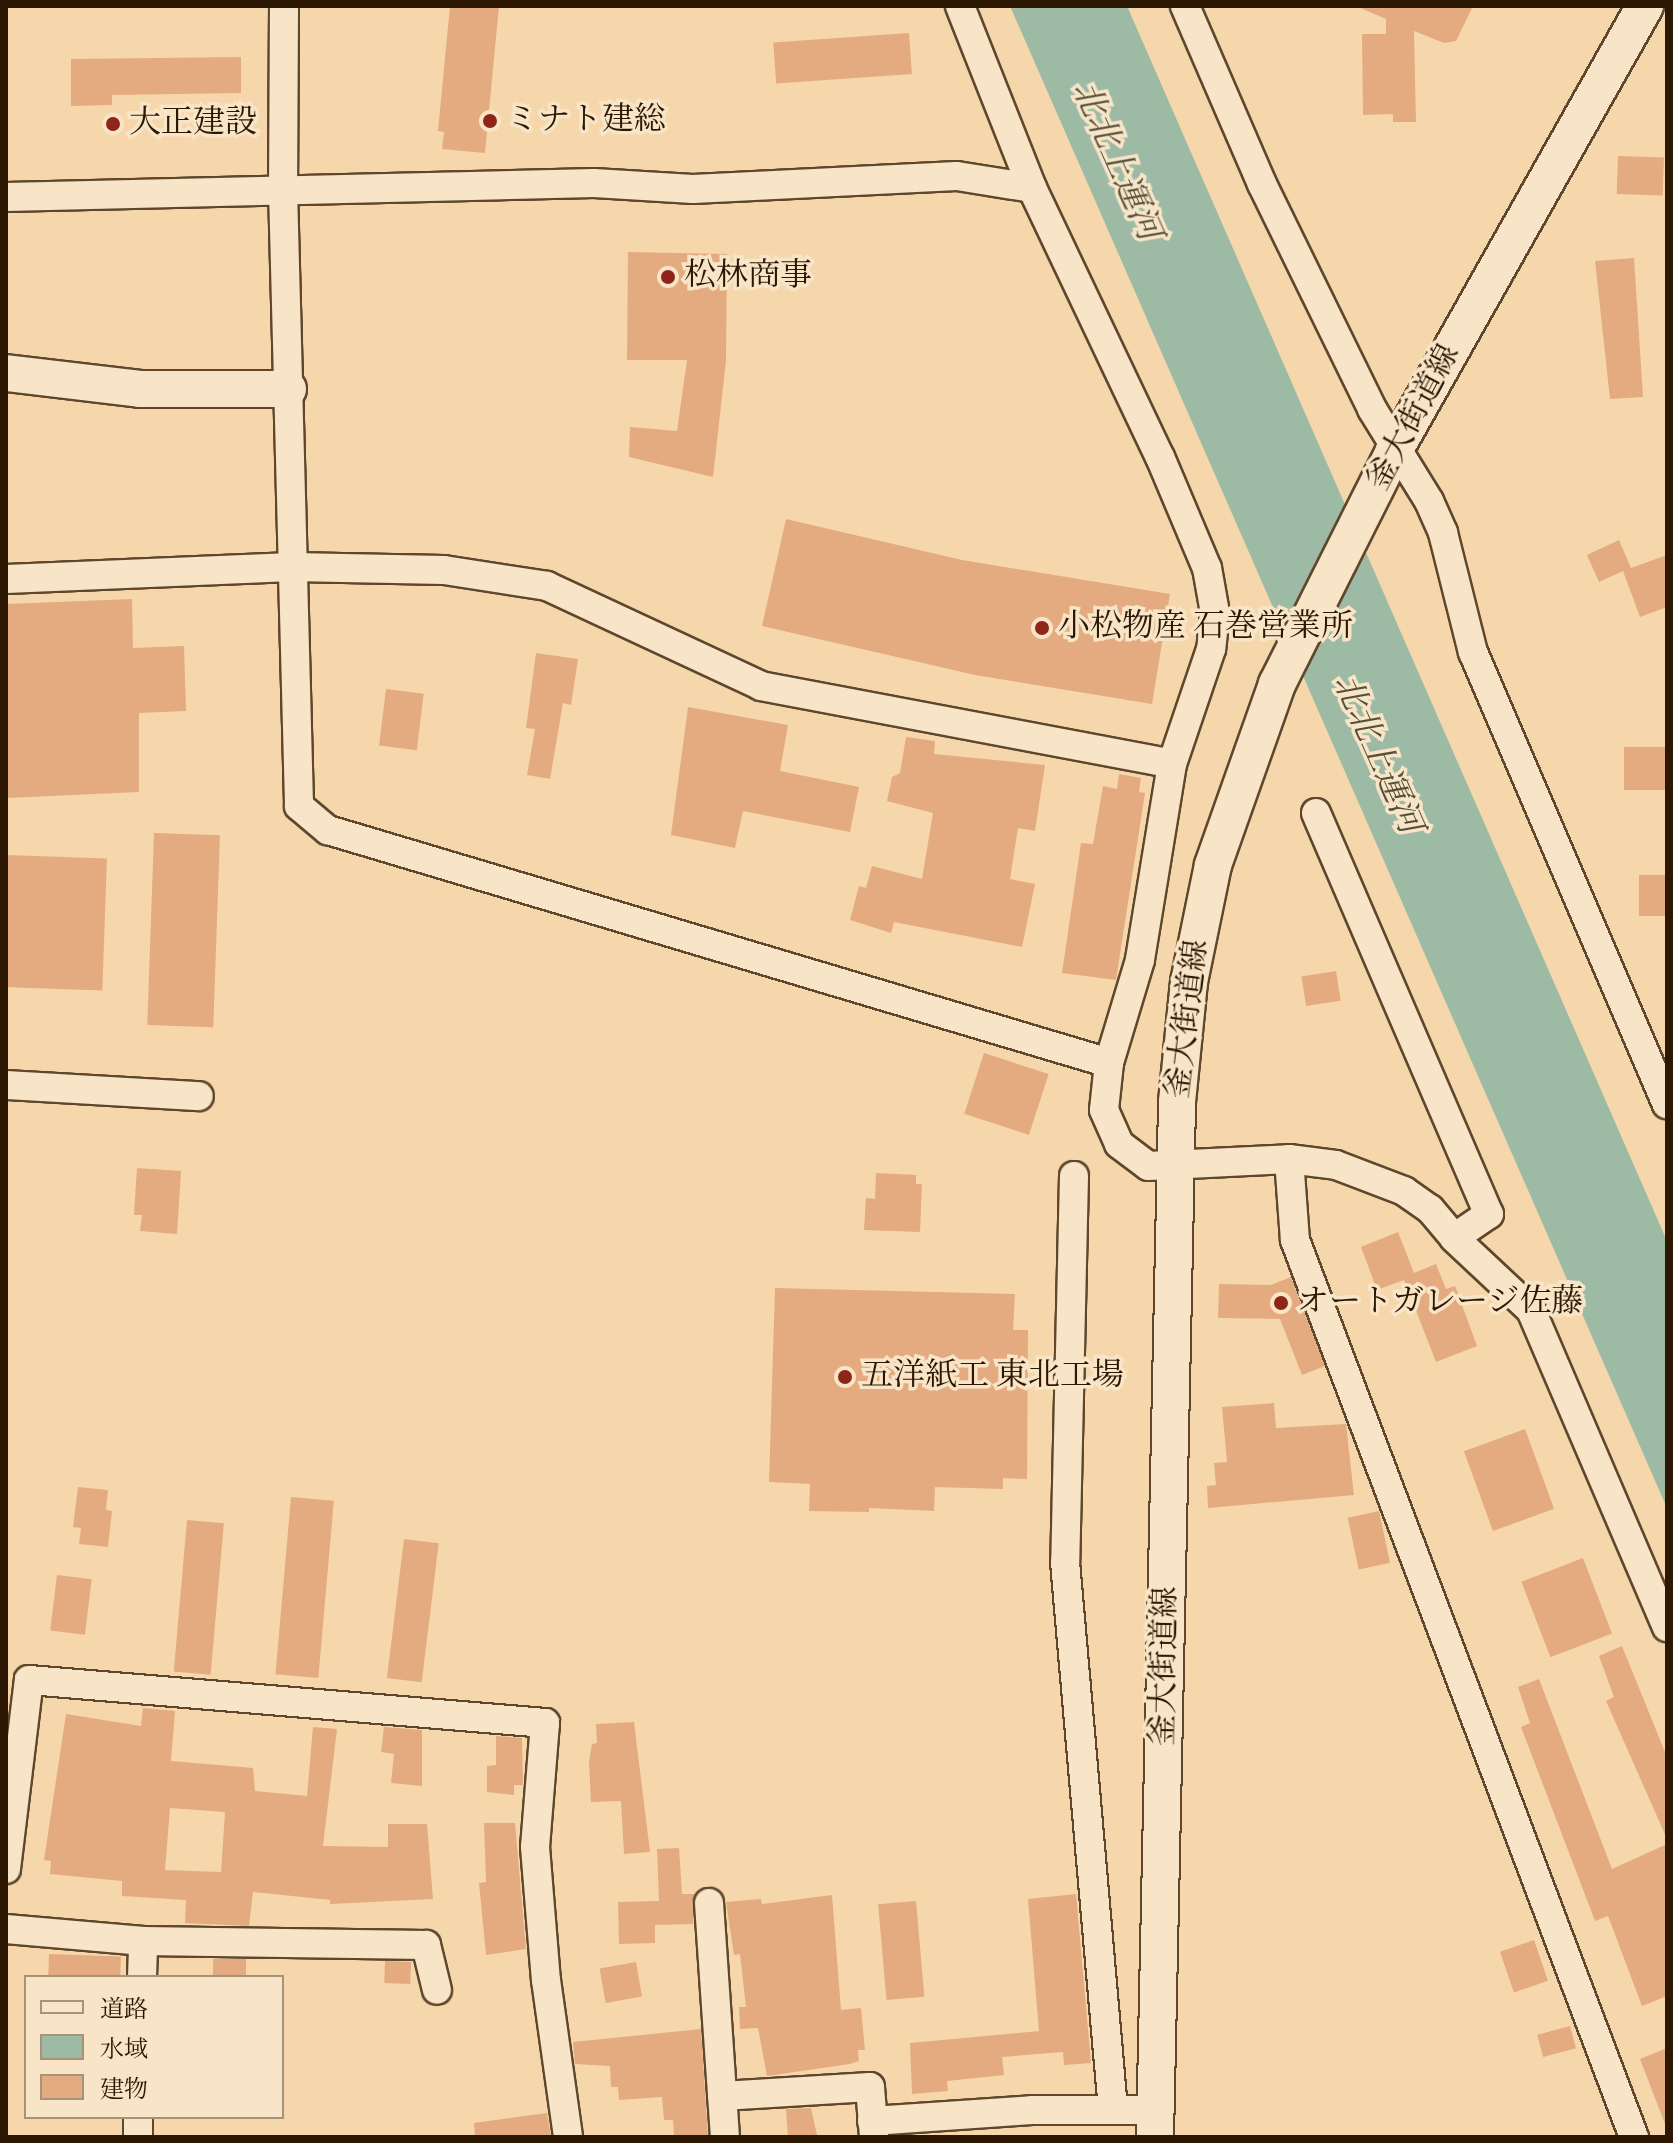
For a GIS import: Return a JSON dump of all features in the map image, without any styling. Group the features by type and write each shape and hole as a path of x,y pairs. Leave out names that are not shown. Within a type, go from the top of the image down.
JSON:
{"street":[{"path":"284,6 283,189 299,806 328,830 1109,1063"},
{"path":"960,6 1032,188 1084,290 1207,568 1215,613 1211,649 1172,764 1140,960 1109,1063 1104,1110 1119,1144 1148,1166 1289,1159 1371,1175 1430,1209 1454,1238 1531,1310 1667,1627"},
{"path":"1185,6 1262,184 1394,451 1429,501 1443,533 1473,652 1667,1104"},
{"name":"釜大街道線","path":"1156,2123 1176,1167 1189,982 1207,894 1243,773 1277,684 1394,451 1645,6"},
{"path":"6,197 594,183 693,189 957,176 1032,188"},
{"path":"6,373 140,389 288,389"},
{"path":"6,579 292,567 444,570 547,586 761,686 1172,764"},
{"path":"1316,813 1489,1214 1454,1238"},
{"path":"6,1085 199,1096"},
{"path":"1289,1159 1295,1240 1634,2137"},
{"path":"1074,1176 1065,1562 1113,2110"},
{"path":"6,1869 29,1680 545,1723 535,1847 546,1980 568,2137"},
{"path":"709,1903 725,2137"},
{"path":"6,1929 143,1941 426,1945 437,1990"},
{"path":"142,1975 143,1941"},
{"path":"722,2096 870,2087 873,2129 1113,2110 1156,2123"}],"water":[{"name":"北北上運河","path":"1010,6 1127,6 1667,1241 1667,1508"}],"building":[{"path":"450,6 499,6 485,153 442,149 444,132 438,131"},
{"path":"1356,6 1473,6 1456,41 1444,43 1414,31 1416,122 1393,122 1393,114 1363,115 1362,34 1386,34 1386,19"},
{"path":"909,33 912,74 776,83 773,42"},
{"path":"241,57 241,93 112,95 112,105 71,106 71,59"},
{"path":"1618,156 1664,158 1663,196 1617,194"},
{"path":"628,252 727,254 726,361 713,477 629,457 630,427 677,431 687,360 627,360"},
{"path":"1634,258 1643,397 1610,399 1595,261"},
{"path":"786,519 962,560 1170,594 1152,704 975,675 762,626"},
{"path":"1619,540 1631,568 1667,555 1667,607 1640,617 1623,571 1599,582 1587,555"},
{"path":"132,599 133,648 184,646 186,711 139,713 139,792 6,798 6,604"},
{"path":"536,653 578,659 571,705 563,703 550,779 527,775 535,729 526,728"},
{"path":"386,689 424,694 417,750 379,746"},
{"path":"688,707 788,725 780,771 859,787 850,832 743,811 735,848 671,835"},
{"path":"906,737 935,741 934,754 1045,765 1035,831 1018,828 1010,879 1035,884 1022,947 894,922 891,933 850,920 859,886 866,888 872,866 922,879 933,813 887,801 892,777 900,773"},
{"path":"1624,747 1667,747 1667,790 1624,790"},
{"path":"1119,774 1141,778 1139,792 1145,793 1116,980 1062,973 1081,843 1093,844 1103,786 1117,789"},
{"path":"154,833 220,835 213,1027 147,1025"},
{"path":"6,855 107,859 102,990 6,987"},
{"path":"1639,875 1667,875 1667,916 1639,916"},
{"path":"1336,971 1341,1001 1306,1006 1301,976"},
{"path":"984,1053 1049,1074 1029,1135 964,1114"},
{"path":"137,1168 181,1171 177,1234 140,1231 142,1215 134,1215"},
{"path":"876,1173 916,1175 916,1184 922,1184 920,1232 864,1230 866,1198 875,1199"},
{"path":"1398,1232 1414,1273 1436,1264 1446,1289 1455,1286 1477,1346 1436,1362 1404,1280 1377,1290 1361,1247"},
{"path":"1291,1277 1325,1366 1302,1375 1280,1319 1218,1318 1219,1284 1271,1285"},
{"path":"775,1288 1015,1294 1013,1330 1028,1330 1027,1479 1003,1478 1003,1489 935,1487 934,1511 869,1508 869,1512 809,1511 810,1484 769,1482"},
{"path":"1274,1403 1276,1428 1346,1424 1354,1495 1208,1508 1207,1486 1216,1485 1214,1463 1227,1462 1222,1407"},
{"path":"1525,1429 1554,1509 1493,1531 1464,1451"},
{"path":"78,1487 108,1490 106,1510 112,1511 108,1547 79,1544 81,1528 73,1527"},
{"path":"291,1497 334,1501 318,1678 275,1674"},
{"path":"1379,1511 1390,1563 1359,1569 1348,1518"},
{"path":"187,1520 224,1523 211,1675 174,1671"},
{"path":"404,1539 439,1543 422,1682 387,1678"},
{"path":"1583,1558 1612,1634 1550,1657 1521,1582"},
{"path":"57,1575 92,1579 85,1635 50,1631"},
{"path":"1622,1646 1667,1757 1667,1839 1606,1701 1614,1697 1599,1656"},
{"path":"1539,1679 1612,1869 1667,1844 1667,1996 1642,2006 1608,1916 1595,1921 1521,1727 1530,1723 1518,1687"},
{"path":"143,1708 175,1711 171,1761 253,1768 255,1791 307,1796 313,1727 337,1729 323,1846 388,1847 388,1824 427,1824 433,1899 330,1904 330,1900 253,1892 249,1926 185,1923 186,1900 122,1896 122,1881 50,1874 51,1861 44,1860 66,1714 141,1726","holes":["170,1808 225,1812 221,1872 165,1870"]},
{"path":"634,1722 650,1852 624,1854 621,1801 591,1802 589,1762 592,1744 597,1743 596,1724"},
{"path":"384,1727 422,1730 422,1786 391,1783 394,1754 381,1752"},
{"path":"496,1736 522,1738 523,1785 514,1785 514,1795 487,1792 487,1766 496,1765"},
{"path":"484,1823 515,1823 526,1949 486,1955 479,1883 486,1882"},
{"path":"679,1848 682,1894 695,1894 693,1924 655,1925 655,1943 619,1944 618,1902 659,1901 657,1849"},
{"path":"1076,1894 1091,2063 1064,2065 1063,2052 1002,2057 1004,2075 947,2081 948,2091 912,2094 910,2043 1039,2031 1028,1899"},
{"path":"832,1895 841,2010 861,2008 865,2050 858,2050 859,2061 850,2064 767,2076 758,2028 740,2029 739,2007 746,2007 740,1954 734,1955 726,1902 761,1899 762,1904"},
{"path":"916,1901 924,1997 887,2000 878,1904"},
{"path":"1534,1940 1548,1981 1514,1992 1500,1952"},
{"path":"49,1954 121,1957 120,1975 48,1975"},
{"path":"213,1959 246,1959 246,1975 213,1975"},
{"path":"385,1961 411,1962 410,1984 384,1983"},
{"path":"636,1962 642,1996 606,2003 600,1968"},
{"path":"1570,2026 1576,2048 1543,2057 1537,2035"},
{"path":"701,2029 708,2137 674,2137 673,2120 664,2120 662,2097 619,2100 618,2087 611,2087 610,2066 575,2064 573,2042"},
{"path":"1667,2048 1667,2124 1665,2124 1640,2059"},
{"path":"811,2108 817,2135 788,2137 786,2109"},
{"path":"547,2113 551,2137 475,2137 474,2123"}],"place":[{"name":"ミナト建総","path":"490,121"},
{"name":"大正建設","path":"113,124"},
{"name":"松林商事","path":"668,277"},
{"name":"小松物産 石巻営業所","path":"1042,628"},
{"name":"オートガレージ佐藤","path":"1281,1303"},
{"name":"五洋紙工 東北工場","path":"845,1377"}]}
